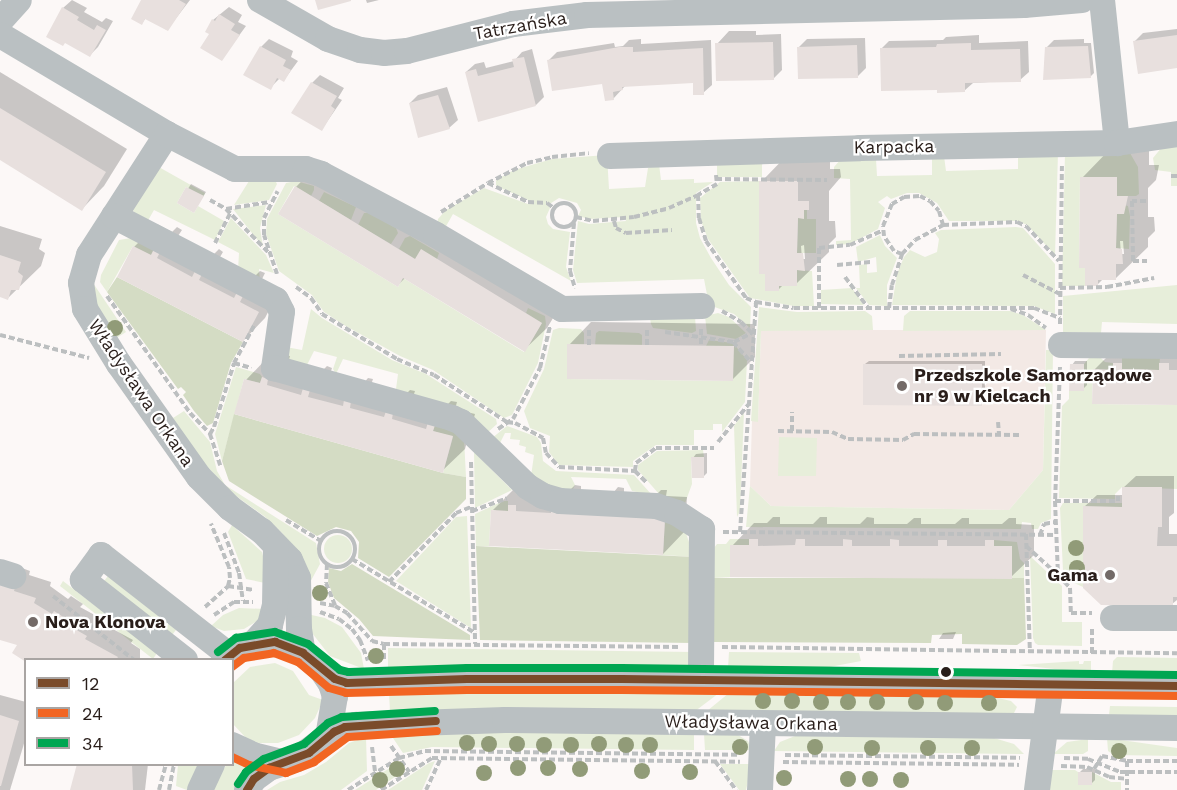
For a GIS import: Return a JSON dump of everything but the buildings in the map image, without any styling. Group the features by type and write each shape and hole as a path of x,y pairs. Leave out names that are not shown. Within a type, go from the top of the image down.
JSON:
{"street":[{"path":"0,21 19,0"},
{"name":"Tatrzańska","path":"260,0 328,39 360,50 384,53 407,51 513,24 587,15 1024,5 1082,0"},
{"path":"1102,0 1117,143"},
{"path":"0,35 167,134 235,169 306,169 321,174 421,227 563,321 702,306"},
{"name":"Władysława Orkana","path":"167,134 84,266 81,291 88,318 199,477 218,497 262,531 290,560 297,578 299,629 312,661 332,684 335,696 328,737"},
{"name":"Karpacka","path":"610,156 715,154 827,148 1117,143 1177,134"},
{"path":"114,216 283,285 282,312 274,368 461,422 528,487 543,496 560,501 656,506 676,513 702,529 701,680"},
{"path":"1060,329 1177,346"},
{"path":"182,658 83,580 101,555 227,657 254,643 270,625 275,605 276,547"},
{"path":"1113,618 1177,618"},
{"path":"254,643 275,642 312,661 335,679 347,683 467,679 1177,686"},
{"path":"1037,790 1051,684"},
{"name":"Władysława Orkana","path":"247,790 269,768 309,753 328,737 345,727 356,725 433,721 1177,728"},
{"path":"760,790 763,724"},
{"path":"234,747 285,763"},
{"path":"200,790 212,766"}],"path":[{"path":"1058,575 1054,501 1060,329 1062,144"},
{"path":"421,227 446,208 517,166 552,157 608,153 610,156"},
{"path":"576,218 589,221 614,220 655,213 698,195 717,184 715,154"},
{"path":"1171,176 1177,176"},
{"path":"716,179 827,180"},
{"path":"488,183 528,202 547,203 554,208"},
{"path":"280,187 270,202 264,218 264,235 283,285 311,298 322,314 397,358 434,375 507,422 515,423 543,438 546,453 559,467 635,471 636,463 656,448 714,448"},
{"path":"698,195 699,218 706,241 746,298 756,303 819,308 1034,308 1060,329"},
{"path":"902,254 894,251 883,230 892,204 904,197 920,196 930,201 939,211 943,225"},
{"path":"210,200 226,209 270,253"},
{"path":"1146,201 1132,201 1132,249 1133,261 1147,261"},
{"path":"226,209 270,202"},
{"path":"475,644 471,451 517,412 563,321 576,285 570,271 576,218 575,209 570,204 562,203 554,208 552,218 556,225 568,227 574,223"},
{"path":"614,220 616,228 626,233 672,231"},
{"path":"890,308 892,285 902,254 915,240 943,225 1017,222 1026,226 1059,262"},
{"path":"819,308 819,248 850,245 883,230"},
{"path":"837,265 873,262"},
{"path":"1023,275 1060,294"},
{"path":"845,277 869,308"},
{"path":"1060,288 1107,287 1154,278"},
{"path":"104,292 190,413 210,434 214,428 234,363 256,322"},
{"path":"740,532 752,333 756,303"},
{"path":"702,306 729,314 752,333"},
{"path":"1008,308 1028,315 1050,331 1060,329"},
{"path":"563,321 590,327 589,345"},
{"path":"637,329 733,342 752,333"},
{"path":"647,330 647,345"},
{"path":"0,335 119,364"},
{"path":"701,337 701,346"},
{"path":"733,342 751,362"},
{"path":"899,356 1001,354"},
{"path":"718,442 749,405"},
{"path":"792,412 792,431"},
{"path":"998,422 999,434"},
{"path":"778,431 832,432 848,439 903,440 914,434 1021,435"},
{"path":"1054,501 1118,501 1118,496"},
{"path":"218,497 219,520 242,589 243,601"},
{"path":"389,582 456,513 512,498"},
{"path":"1040,535 1044,524 1055,522"},
{"path":"702,529 713,532 1056,535"},
{"path":"327,564 343,566 352,559 354,542 347,534 335,531 325,536 320,547 322,558 327,564 326,583 335,606"},
{"path":"1026,534 1030,652"},
{"path":"1026,546 1070,588 1071,613 1113,618"},
{"path":"352,559 476,634"},
{"path":"202,610 228,586 261,591"},
{"path":"53,596 131,658"},
{"path":"213,617 230,604 243,601 256,602"},
{"path":"314,602 335,606 358,623 372,641 384,644 691,647"},
{"path":"315,611 339,619 352,629 366,653 369,670"},
{"path":"1092,636 1092,653"},
{"path":"384,644 384,665"},
{"path":"717,647 860,647 1177,653"},
{"path":"371,736 375,773"},
{"path":"388,742 409,772"},
{"path":"348,790 399,758 425,751 1029,765"},
{"path":"1094,769 1102,756 1126,761 1177,762"},
{"path":"381,790 425,761 441,758 715,761 762,758 1026,758"},
{"path":"426,790 441,758"},
{"path":"1062,758 1082,758 1115,772 1177,772"},
{"path":"715,761 736,790"},
{"path":"1126,761 1127,790"},
{"path":"159,790 166,766"},
{"path":"169,790 174,766"},
{"path":"1049,766 1094,769 1109,777 1127,779"}],"shaded area":[{"name":"Przedszkole Samorządowe nr 9 w Kielcach","path":"761,330 1046,330 1043,470 1009,510 771,506 750,486 752,421 758,421"}],"green space":[{"path":"1177,144 1177,186 1171,186 1171,172 1155,170 1153,158 1162,147"},
{"path":"1058,153 1055,255 1027,225 1018,221 949,221 937,203 919,193 907,193 891,199 887,196 878,202 885,208 878,229 850,244 836,245 836,241 851,240 850,179 834,178 834,167 841,159 876,159 877,176 932,175 932,158 944,156 946,171 1018,169 1018,156"},
{"path":"1065,153 1130,153 1138,167 1139,194 1136,196 1117,196 1117,178 1080,177 1079,268 1085,268 1085,286 1062,286"},
{"path":"607,155 609,189 645,187 648,168 659,164 661,180 694,179 694,183 713,182 696,193 696,223 700,238 711,258 729,285 751,307 750,328 734,314 709,305 704,279 577,283 573,270 578,221 589,224 626,221 625,217 589,219 578,216 581,210 577,203 559,198 548,205 550,208 546,217 548,224 553,229 570,232 566,267 571,281 453,214 445,228 437,226 438,219 446,210 484,188 528,204 528,200 496,186 496,180 514,170 552,159"},
{"path":"762,163 762,177 717,177 717,164"},
{"path":"157,166 205,193 204,196 186,187 177,203 194,213 198,206 224,221 215,240 154,210 146,224 134,215 133,209"},
{"path":"249,181 276,182 277,184 269,200 234,205"},
{"path":"296,181 314,186 311,196 294,186 278,214 398,287 403,278 524,352 542,323 526,313 528,308 545,316 546,324 538,363 512,415 504,418 433,370 400,356 344,325 324,312 312,295 279,271 266,234 267,219 286,183"},
{"path":"759,181 759,274 765,274 765,291 779,291 779,286 797,286 797,270 812,271 814,306 794,306 750,298 708,239 701,221 700,198 720,182"},
{"path":"324,192 356,207 351,220 319,201"},
{"path":"266,205 260,228 263,247 233,209"},
{"path":"1124,205 1128,206 1130,216 1129,249 1116,248 1117,214 1124,214"},
{"path":"804,210 807,210 807,219 816,219 816,253 797,253 798,218 804,218"},
{"path":"364,213 369,213 396,228 398,233 391,244 358,225"},
{"path":"231,218 266,255 274,273 259,269 260,282 238,270 239,253 218,242"},
{"path":"1023,228 1055,264 1055,314 1034,306 892,305 897,274 904,257 910,250 925,257 937,252 939,239 935,233 941,230"},
{"path":"880,235 885,246 897,258 887,285 887,306 869,305 856,288 860,288 859,265 867,264 867,273 877,272 876,257 858,262 856,247"},
{"path":"410,236 439,253 437,259 415,259 399,249 405,238"},
{"path":"131,238 155,247 151,255 133,246 107,292 100,282 101,275 119,240"},
{"path":"117,277 243,342 231,363 213,423 207,426 194,411 183,395 186,392 181,387 178,389 107,292"},
{"path":"91,280 126,332 115,339 94,308"},
{"path":"1177,285 1177,324 1102,322 1101,333 1063,332 1063,296"},
{"path":"852,288 864,305 821,304 821,290"},
{"path":"759,307 797,312 865,311 872,316 873,330 761,331 758,422 751,421"},
{"path":"311,309 392,360 426,374 496,419 497,424 486,434 396,389 398,374 343,359 336,374 333,369 337,357 314,351 307,365 290,362 284,349 286,347 302,350"},
{"path":"910,311 1010,311 1023,315 1046,330 903,331 904,316"},
{"path":"718,313 729,317 746,333 736,339 707,334 705,316"},
{"path":"695,316 696,331 692,333 653,328 650,318"},
{"path":"581,329 584,333 584,344 567,379 733,381 733,347 706,346 709,340 733,343 747,360 745,402 722,432 722,424 713,424 713,430 694,430 694,445 656,445 633,461 633,467 559,465 549,452 550,436 530,428 524,411 544,369 553,330"},
{"path":"599,331 639,333 642,335 642,345 595,345 596,333"},
{"path":"1046,350 1053,350 1051,519 1041,523 1038,529 1032,529 1031,523 1022,522 1021,529 746,527 750,486 771,506 1009,510 1043,470"},
{"path":"1089,358 1101,358 1105,362 1113,363 1113,370 1093,369 1092,404 1177,405 1177,489 1122,487 1115,494 1115,499 1059,498 1062,406 1069,399 1069,391 1084,390 1084,364"},
{"path":"1122,358 1160,358 1159,370 1122,369"},
{"path":"236,367 260,374 262,377 260,383 244,379 222,461 215,434"},
{"path":"184,411 210,442 217,471 225,485 316,543 320,564 307,588 283,534 264,516 229,491 194,452 173,418"},
{"path":"744,412 740,511 737,517 734,426"},
{"path":"234,414 443,473 466,477 466,499 389,577 358,558 359,542 351,531 336,527 317,536 229,481 222,461"},
{"path":"435,425 454,430 464,438 466,477 443,473 453,437 433,431"},
{"path":"507,426 537,437 541,443 543,461 556,471 634,475 652,495 632,491 626,479 571,477 575,485 573,489 558,490 531,476 534,455 525,452 526,447 519,445 520,440 510,439 511,433 505,433 500,443 492,438"},
{"path":"779,437 817,438 816,476 778,476"},
{"path":"703,450 704,457 691,457 692,484 684,506 659,494 638,470 638,465 657,451"},
{"path":"474,452 512,490 475,508"},
{"path":"503,501 508,501 508,511 491,510 489,546 476,546 475,514"},
{"path":"1063,503 1122,503 1122,507 1083,507 1083,587 1070,581 1063,571 1060,508"},
{"path":"662,515 686,533 694,557 663,555 665,519"},
{"path":"467,516 471,628 396,581 456,517"},
{"path":"232,525 262,552 270,584 246,579 228,532"},
{"path":"338,535 348,539 352,549 348,559 338,563 328,559 324,549 328,539"},
{"path":"730,539 749,539 749,545 730,545 730,577 713,578 714,548 717,544 726,544"},
{"path":"994,540 1017,542 1020,559 1024,563 1024,578 1012,579 994,546"},
{"path":"476,546 694,557 693,643 480,640"},
{"path":"1030,556 1062,586 1062,622 1082,622 1082,646 1038,645 1035,643"},
{"path":"352,564 470,635 470,640 373,636 359,619 334,598 328,582 329,568 341,571"},
{"path":"108,576 176,630 172,635 104,581"},
{"path":"713,578 1024,578 1026,639 1017,645 962,644 962,634 932,635 931,643 714,642"},
{"path":"63,581 157,653 154,658 152,658 60,586"},
{"path":"239,608 266,609 259,620 244,629 224,631 211,626 223,615"},
{"path":"307,614 325,618 342,627 361,653 364,669 330,656 312,633"},
{"path":"388,648 694,652 690,667 388,670"},
{"path":"729,652 859,653 861,661 819,669 728,668"},
{"path":"1117,657 1177,658 1177,673 1112,673 1113,661"},
{"path":"1079,661 1079,664 1083,664 1084,661 1091,661 1091,673 1018,665"},
{"path":"275,663 293,671 309,695 323,700 315,718 299,735 278,743 258,743 246,738 234,725 234,682 250,667"},
{"path":"484,690 719,693 694,712 390,711 389,693"},
{"path":"729,693 989,696 1011,701 1017,707 1014,713 1006,714 707,711"},
{"path":"1110,706 1177,707 1177,716 1109,715"},
{"path":"457,732 694,734 694,750 432,747 403,753 391,735"},
{"path":"704,734 738,735 748,741 752,750 705,750"},
{"path":"795,736 994,738 1014,744 1024,754 774,751 780,742"},
{"path":"366,737 367,771 341,790 267,790 280,782 304,775 326,762 349,743"},
{"path":"1107,738 1177,748 1177,756 1114,755 1108,751"},
{"path":"1088,739 1088,751 1083,754 1053,754 1067,742"},
{"path":"234,757 246,763 235,790 213,790 225,766 234,766"},
{"path":"435,761 422,790 388,790 429,763"},
{"path":"396,764 402,772 376,790 355,790"},
{"path":"720,764 752,764 746,790 739,790"},
{"path":"178,766 198,766 187,790 176,786"},
{"path":"1049,770 1075,770 1078,772 1078,785 1092,785 1092,772 1111,782 1121,782 1121,790 1048,790"}],"transit line":[{"name":"34","path":"218,652 236,638 275,632 308,644 340,670 349,672 467,668 622,668 1177,675"},
{"name":"12","path":"228,658 240,648 275,642 303,653 335,679 347,683 467,679 622,679 1177,686"},
{"name":"24","path":"234,666 244,658 274,653 298,662 329,688 346,693 622,690 1177,696"},
{"name":"34","path":"238,784 246,772 264,759 304,744 328,723 342,717 435,711"},
{"name":"12","path":"247,790 254,779 269,768 309,753 334,732 345,727 436,721"},
{"name":"24","path":"234,758 249,765 286,773 314,762 348,737 437,731"}],"place":[{"name":"Przedszkole Samorządowe nr 9 w Kielcach","path":"902,386"},
{"name":"Gama","path":"1110,575"},
{"name":"Nova Klonova","path":"33,622"}]}
